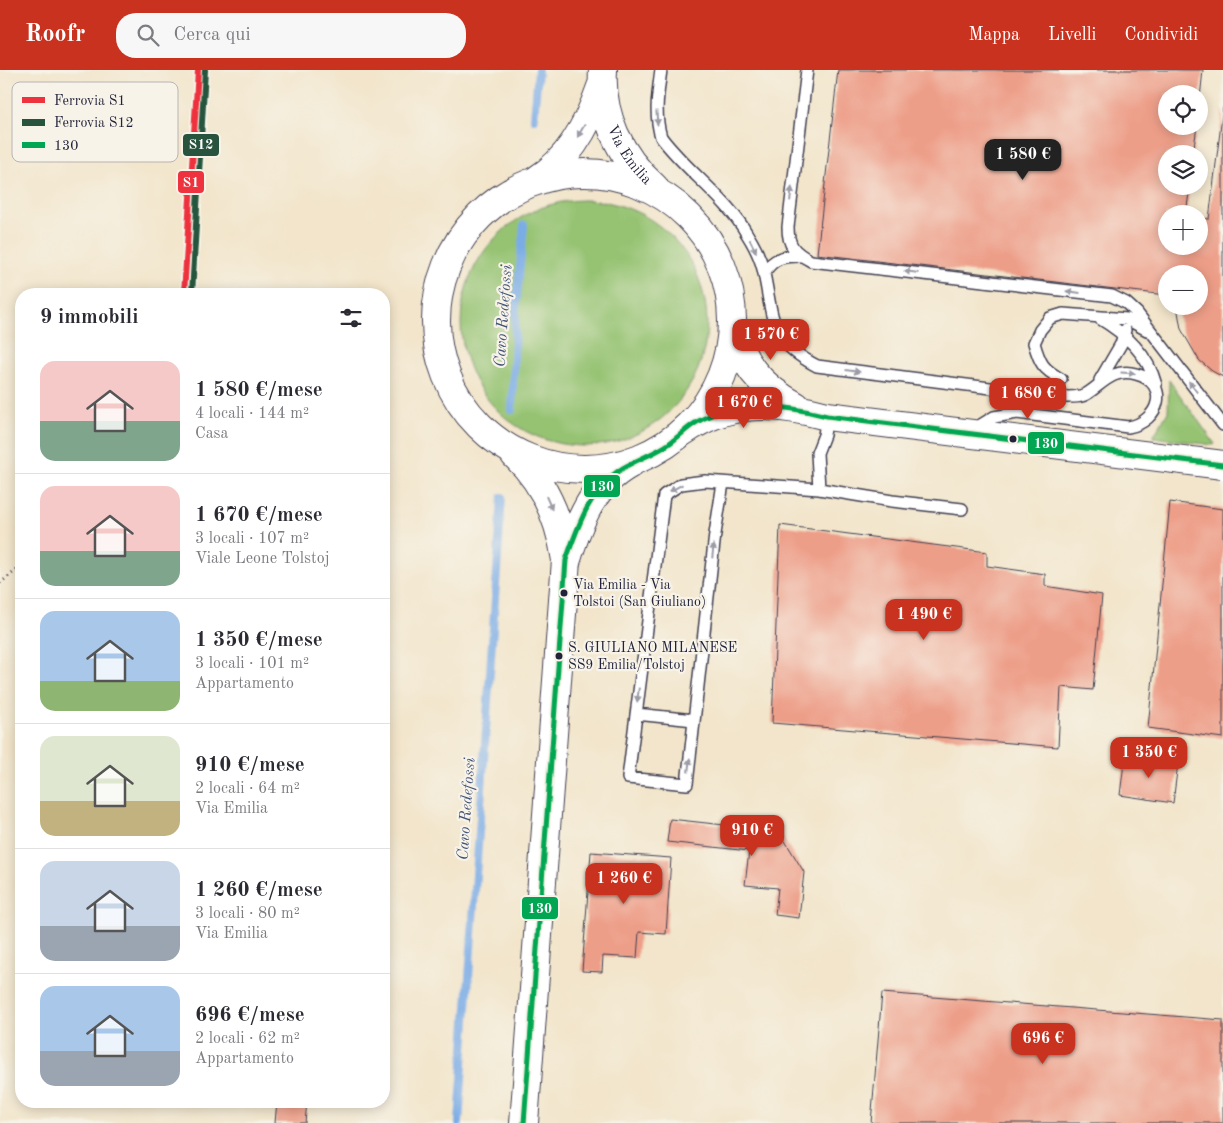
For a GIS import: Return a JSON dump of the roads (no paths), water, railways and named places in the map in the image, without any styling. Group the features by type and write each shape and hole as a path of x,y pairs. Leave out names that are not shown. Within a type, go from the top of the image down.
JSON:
{"main road":[{"name":"Via Emilia","path":"531,183 552,169 577,139 594,108 602,79"},
{"name":"Via Emilia","path":"602,79 608,118 624,152 639,173 680,209"},
{"path":"524,1123 566,560 560,529 540,484 522,462 468,414 449,382 438,345 436,325 437,300 449,260 470,226 502,197 531,183 569,174 613,176 650,189 680,209 696,225 716,254 729,290 732,321 730,350 720,382 706,406 684,431"},
{"path":"732,321 741,354 752,371 771,390 799,408"},
{"path":"566,560 582,515 595,495 617,472 667,444 709,416 743,407 770,405 799,408 827,416 1223,465"},
{"path":"496,440 528,458 567,469 608,468 641,458"}],"lane":[{"path":"660,70 656,119 661,137 742,226 756,250 764,274 769,309 780,335 784,344 798,357 817,366 1062,397 1075,397 1088,393 1109,376 1122,372 1136,374 1149,379 1156,388"},
{"path":"806,70 788,227 788,239 792,248 800,256 811,261 1112,296 1126,303 1137,313 1223,425"},
{"path":"764,274 769,264 776,259 786,256 800,256"},
{"path":"1098,384 1121,344 1127,319 1126,303"},
{"path":"1061,379 1045,371 1038,358 1034,343 1040,330 1050,318 1063,314 1127,319 1152,333"},
{"path":"967,434 994,416 1018,412 1128,427 1140,425 1149,420 1158,398 1147,362 1132,341 1095,316"},
{"path":"819,489 817,453 824,435 827,416"},
{"path":"723,483 715,534 687,784 628,778 664,495 681,484 705,481 819,489 892,501 962,509"},
{"path":"636,714 694,720"}],"waterway":[{"name":"Cavo Redefossi","path":"534,119 538,70"},
{"name":"Cavo Redefossi","path":"512,410 516,306 524,225"},
{"name":"Cavo Redefossi","path":"459,1123 502,497"}],"rail line":[{"name":"S1","path":"184,288 198,70"},
{"name":"S12","path":"192,288 205,70"}],"place":[{"name":"Via Emilia - Via Tolstoi (San Giuliano)","path":"564,593"},
{"name":"S. GIULIANO MILANESE SS9 Emilia/Tolstoj","path":"559,656"}]}
